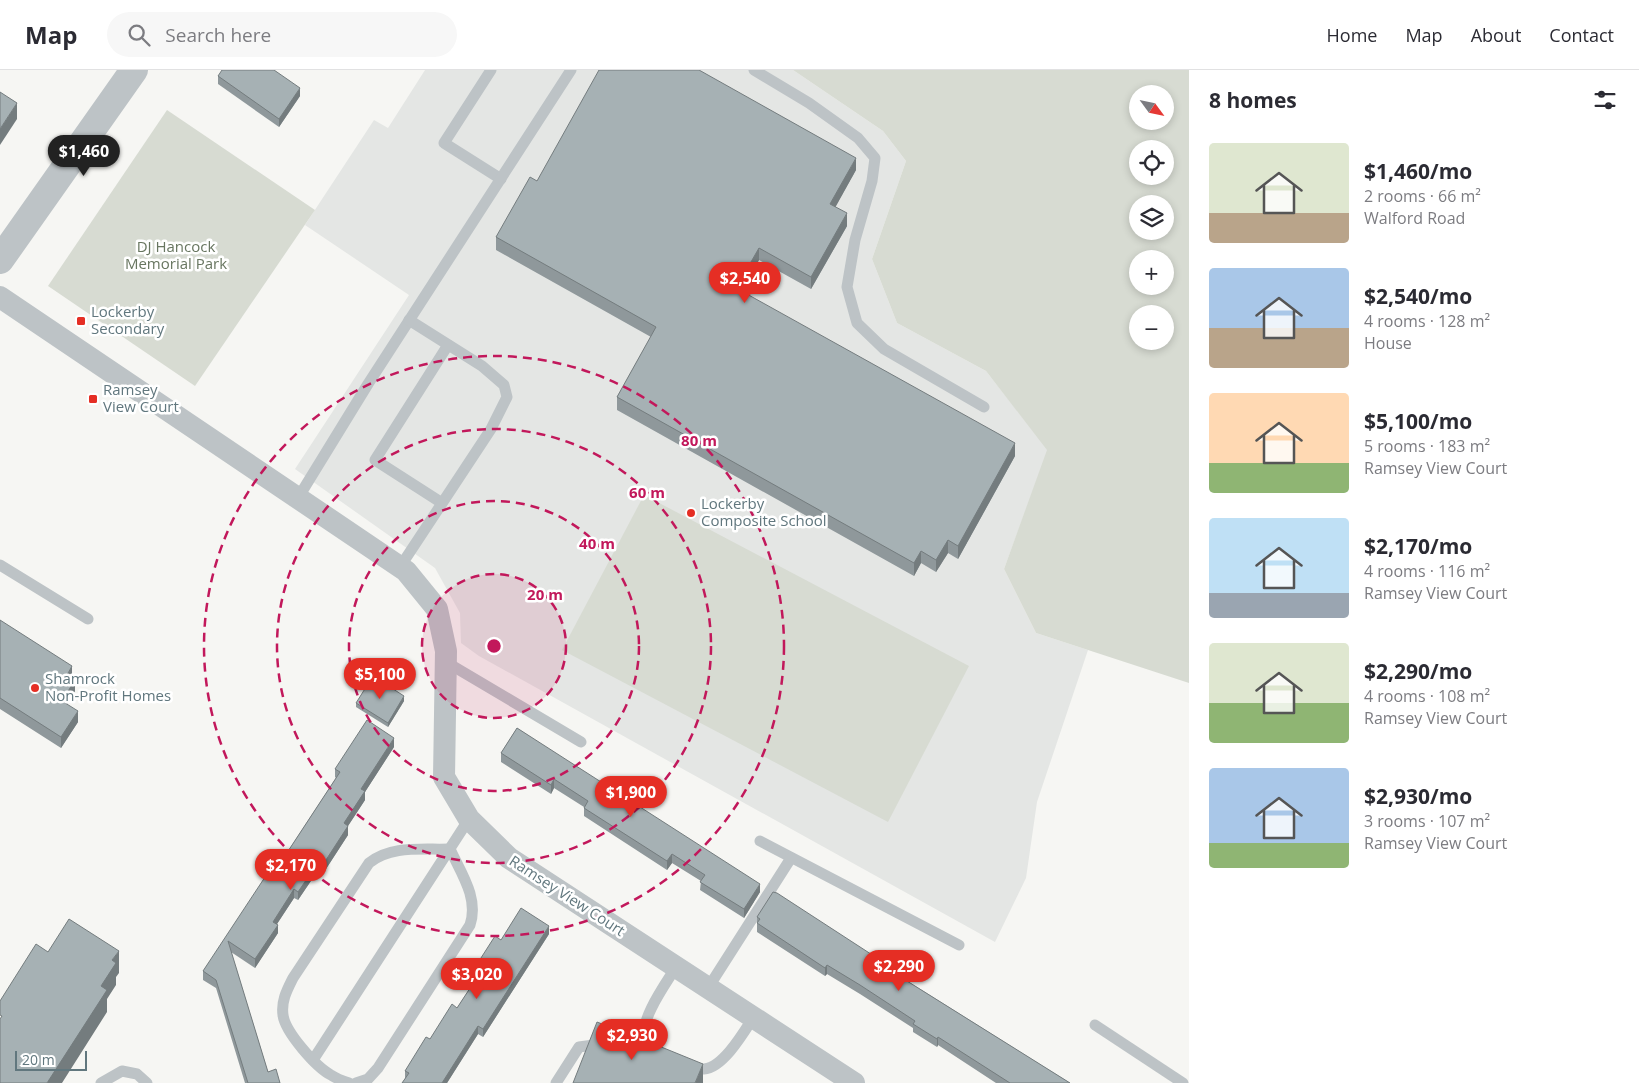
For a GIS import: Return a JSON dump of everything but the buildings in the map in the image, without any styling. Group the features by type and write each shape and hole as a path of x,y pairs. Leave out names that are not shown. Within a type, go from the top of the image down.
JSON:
{"street":[{"path":"0,260 134,70"},
{"name":"Ramsey View Court","path":"0,297 400,567 437,609 446,651 444,778 469,819 509,858 854,1083"}],"lane":[{"path":"491,70 444,143 501,179"},
{"path":"298,498 409,320 571,70"},
{"path":"754,70 809,103 858,138 875,158 872,181 856,240 847,287 857,323 884,350 984,407"},
{"path":"400,567 490,429 507,397 504,385 482,366 409,320"},
{"path":"442,503 375,460 448,345"},
{"path":"0,565 88,619"},
{"path":"446,662 581,742"},
{"path":"313,1060 469,819"},
{"path":"760,842 958,946"},
{"path":"349,1083 330,1075 313,1060 287,1028 283,1015 283,998 293,978 368,863 379,855 395,850 450,849"},
{"path":"356,1083 368,1078 378,1068 470,925 474,912 473,900 450,849"},
{"path":"708,988 792,858"},
{"path":"676,967 652,1008 638,1042 687,1067 705,1069 717,1064 738,1040 753,1018"},
{"path":"1095,1025 1183,1083"},
{"path":"556,1083 579,1047 617,1042"},
{"path":"101,1083 122,1071 137,1074 147,1083"}],"shaded area":[{"name":"Lockerby Composite School","path":"425,70 793,70 883,131 906,161 872,259 897,323 986,371 1048,450 1004,569 1036,633 1088,650 1037,802 1026,878 995,942 479,656 461,643 460,613 435,568 295,469 409,295 305,225 374,120 388,128"}],"green space":[{"path":"793,70 1189,70 1189,683 1036,633 1004,569 1047,450 986,371 897,323 872,259 906,161 883,131"},
{"name":"DJ Hancock Memorial Park","path":"167,110 315,210 195,386 48,286"},
{"path":"644,495 969,666 888,822 562,650"}],"place":[{"name":"Lockerby Secondary","path":"81,321"},
{"name":"Ramsey View Court","path":"93,399"},
{"name":"Lockerby Composite School","path":"691,513"},
{"name":"Shamrock Non-Profit Homes","path":"35,688"}]}
